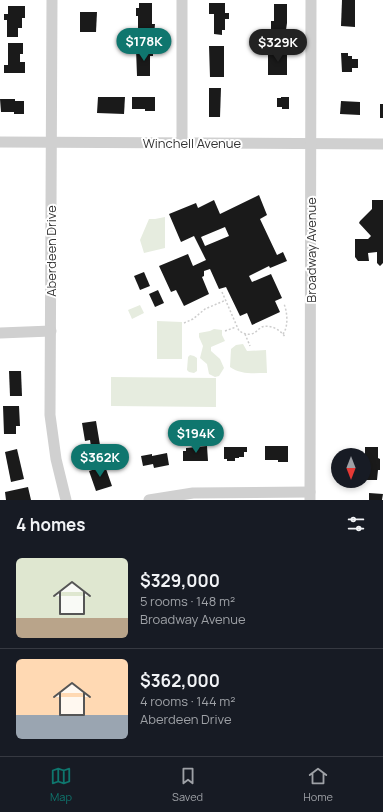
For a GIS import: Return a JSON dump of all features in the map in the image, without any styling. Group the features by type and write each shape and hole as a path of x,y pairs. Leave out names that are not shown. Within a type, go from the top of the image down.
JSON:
{"street":[{"name":"Aberdeen Drive","path":"52,0 50,415 57,465 66,500"},
{"path":"182,0 182,143"},
{"name":"Broadway Avenue","path":"310,496 311,0"},
{"name":"Winchell Avenue","path":"0,142 383,144"},
{"path":"0,333 51,331"},
{"path":"150,500 193,493 310,496"}],"path":[{"path":"222,292 239,331 245,334 251,334 267,326 283,334 285,337"},
{"path":"184,323 193,319 205,309 226,300"},
{"path":"283,334 286,327 286,309 284,304"},
{"path":"225,331 236,327"},
{"path":"245,334 250,346"}],"shaded area":[{"path":"165,217 165,248 144,253 140,240 149,219"},
{"path":"140,305 144,313 132,319 128,310"},
{"path":"157,321 182,322 182,359 157,359"},
{"path":"214,329 222,330 222,335 225,341 211,347 211,351 220,359 224,368 219,376 215,377 209,374 207,364 200,358 203,346 199,337 199,333"},
{"path":"243,344 247,351 266,350 267,373 243,372 234,370 230,367 231,349 236,345"},
{"path":"190,355 197,358 197,371 194,373 187,370 188,357"},
{"path":"111,377 216,378 216,407 111,406"}],"building":[{"path":"342,0 355,0 355,27 341,26"},
{"path":"139,3 152,3 152,24 155,24 154,37 138,37 138,16 136,16 136,8 139,8"},
{"path":"209,3 225,3 225,13 229,13 229,19 225,19 225,30 222,30 222,35 214,34 214,14 209,14"},
{"path":"274,4 287,4 287,23 286,30 284,30 284,38 274,39 274,30 271,30 271,21 274,21"},
{"path":"8,6 25,6 25,18 22,18 22,28 18,28 18,37 7,37 7,20 4,20 4,14 8,14"},
{"path":"80,12 97,12 96,32 80,32"},
{"path":"8,43 23,43 23,54 20,54 20,62 25,62 25,73 4,73 4,65 8,65"},
{"path":"209,46 224,46 224,77 210,77"},
{"path":"273,48 284,48 284,53 287,53 287,75 268,75 268,55 273,55"},
{"path":"136,49 153,49 153,56 150,56 150,76 137,76"},
{"path":"341,53 348,53 348,56 352,56 352,59 358,59 358,68 352,68 352,72 342,72"},
{"path":"209,88 221,88 220,117 209,117"},
{"path":"98,97 125,97 124,114 97,113"},
{"path":"132,97 155,97 155,111 132,109"},
{"path":"289,97 289,109 277,107 277,98"},
{"path":"0,99 15,99 15,101 24,101 24,114 1,112"},
{"path":"341,101 360,102 360,115 340,114"},
{"path":"380,104 383,104 383,118 380,118"},
{"path":"259,195 267,215 260,219 277,255 283,252 287,261 270,268 269,266 249,276 252,282 271,274 282,298 275,301 280,312 252,325 247,313 240,316 226,287 219,289 210,269 204,271 204,276 202,277 209,294 184,306 176,290 171,292 159,266 188,254 193,266 206,260 194,236 181,242 169,214 196,203 198,208 214,200 220,214","holes":["225,227 229,236 205,246 201,237"]},
{"path":"372,200 383,200 383,263 380,266 377,263 377,252 368,253 369,261 358,261 355,257 355,239 368,239 371,236 359,223 372,209"},
{"path":"144,272 150,286 140,290 134,276"},
{"path":"158,290 164,303 155,307 149,294"},
{"path":"9,371 21,371 22,396 10,396"},
{"path":"3,406 19,406 20,426 16,426 16,434 4,434"},
{"path":"96,421 101,451 92,453 90,440 85,441 82,423"},
{"path":"207,446 208,461 183,461 183,451 186,451 186,448"},
{"path":"265,446 288,446 288,462 265,460"},
{"path":"224,447 247,447 247,452 244,452 244,457 235,458 235,461 227,461 227,459 224,459"},
{"path":"378,447 380,470 378,470 377,480 371,480 371,448 365,448"},
{"path":"17,449 24,479 11,482 5,452"},
{"path":"167,453 169,465 154,468 153,464 143,466 141,456 152,454 152,456"},
{"path":"105,466 112,486 96,491 89,471"},
{"path":"28,487 31,500 6,500 5,492"},
{"path":"369,493 383,494 382,500 369,500"}]}
